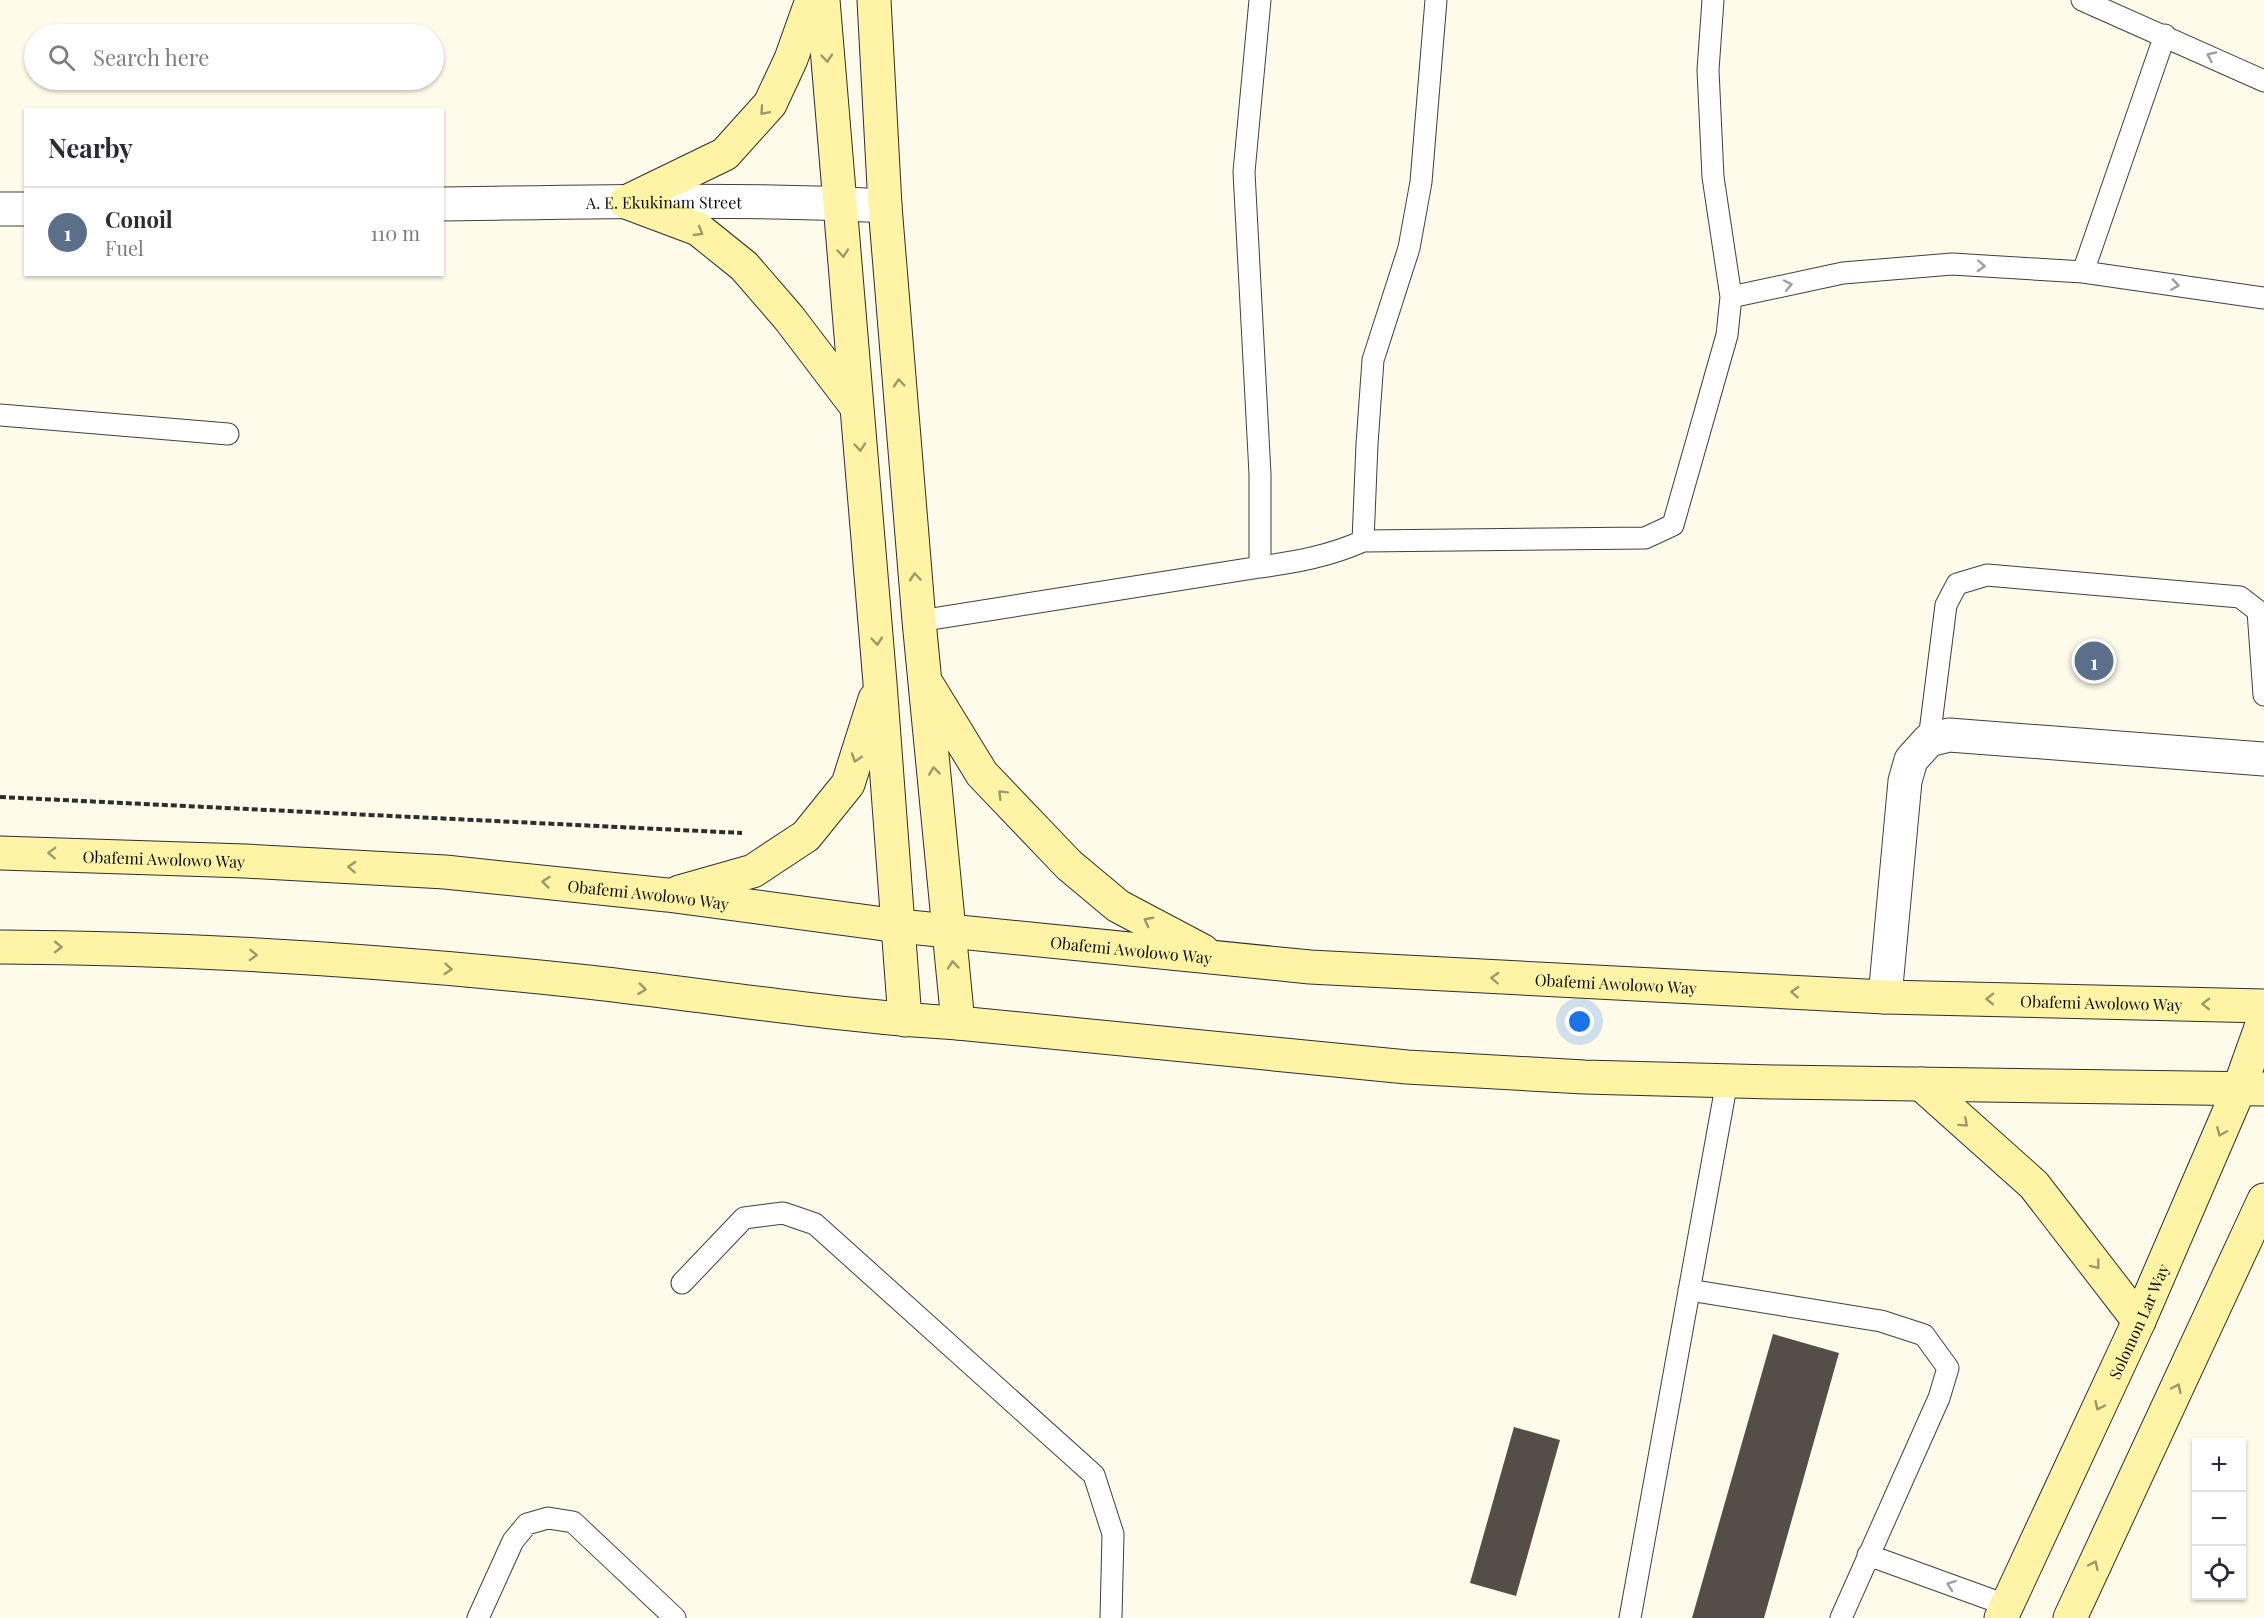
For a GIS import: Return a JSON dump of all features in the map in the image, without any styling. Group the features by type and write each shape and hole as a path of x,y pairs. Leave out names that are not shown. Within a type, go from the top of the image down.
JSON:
{"main road":[{"path":"626,202 725,154 770,104 791,59 812,0"},
{"path":"823,0 880,683 905,1020"},
{"path":"874,0 885,206 919,621 958,1023"},
{"path":"626,202 698,230 744,266 789,318 857,407"},
{"path":"924,679 982,774 1069,865 1118,906 1218,958"},
{"path":"667,895 753,871 806,836 848,784 880,683"},
{"name":"Obafemi Awolowo Way","path":"0,853 233,860 445,872 667,895 950,932 1310,967 1885,997 2264,1006"},
{"path":"0,947 59,947 333,958 587,982 905,1020 958,1023 1407,1067 1584,1077 1727,1081 2252,1089"},
{"name":"Solomon Lar Way","path":"2003,1612 2139,1321 2252,1089 2264,1019"},
{"path":"1921,1084 2034,1185 2139,1321"},
{"path":"2070,1618 2264,1200"}],"street":[{"name":"A. E. Ekukinam Street","path":"444,204 626,202 839,203 885,206"},
{"path":"0,209 24,209"},
{"path":"1885,997 1905,781 1911,760 1929,740 1949,735 2264,759"}],"lane":[{"path":"1260,0 1244,172 1260,474 1260,567"},
{"path":"1363,541 1373,360 1409,248 1421,182 1436,0"},
{"path":"919,621 1312,558 1341,551 1363,541 1645,538 1673,525 1727,336 1731,297 1713,177 1708,70 1713,0"},
{"path":"2082,0 2264,81"},
{"path":"2082,272 2165,35"},
{"path":"1731,297 1842,273 1952,264 2082,272 2264,298"},
{"path":"0,415 228,434"},
{"path":"1929,740 1946,605 1957,584 1987,575 2240,597 2258,611 2264,695"},
{"path":"1630,1618 1727,1081"},
{"path":"682,1283 744,1218 783,1213 815,1224 1094,1475 1113,1534 1111,1618"},
{"path":"1689,1290 1881,1321 1924,1335 1948,1368 1939,1398 1841,1618"},
{"path":"478,1618 513,1541 527,1524 548,1518 573,1522 675,1618"},
{"path":"1868,1555 2003,1612"}],"path":[{"path":"0,797 747,833"}],"building":[{"path":"1773,1334 1839,1353 1764,1618 1692,1618"},
{"path":"1514,1427 1560,1440 1516,1596 1470,1583"}],"place":[{"name":"Conoil","path":"2094,661"}]}
